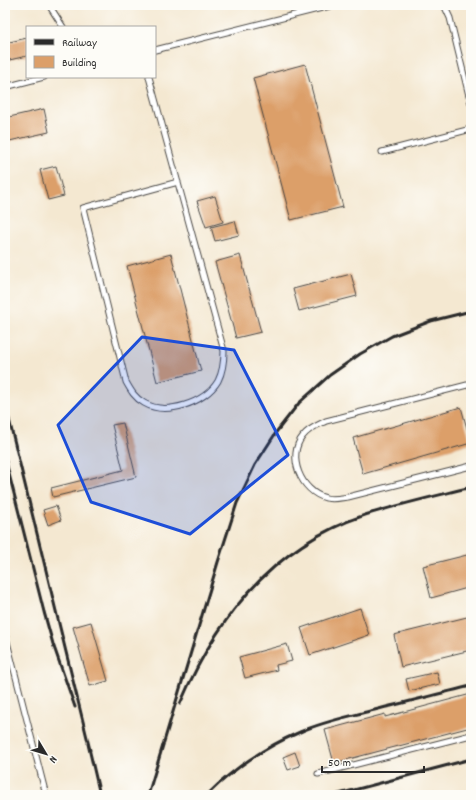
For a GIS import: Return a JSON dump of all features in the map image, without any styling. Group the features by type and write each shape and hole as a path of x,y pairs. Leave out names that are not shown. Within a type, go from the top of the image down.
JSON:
{"lane":[{"path":"49,5 62,26"},
{"path":"156,50 334,5"},
{"path":"444,5 450,18 471,104"},
{"path":"5,87 40,78"},
{"path":"149,78 178,182 224,351 224,367 218,381 208,393 193,403 161,408 145,404 133,395 126,382 83,208 178,182"},
{"path":"382,152 471,129"},
{"path":"471,384 326,421 313,427 302,436 297,448 296,460 299,472 305,484 315,494 326,498 335,499 348,498 471,466"},
{"path":"5,634 46,795"},
{"path":"318,774 471,735"}],"highlighted area":[{"path":"142,337 234,350 288,455 190,534 91,502 58,425"}],"building":[{"path":"26,38 26,56 5,61 5,43"},
{"path":"305,64 343,207 291,220 253,78"},
{"path":"44,109 49,132 5,142 5,118"},
{"path":"56,166 64,196 48,200 40,170"},
{"path":"215,196 223,222 206,227 197,201"},
{"path":"235,221 239,235 215,241 211,227"},
{"path":"171,254 201,371 157,382 127,266"},
{"path":"240,255 261,332 236,338 215,262"},
{"path":"351,274 357,296 299,311 293,289"},
{"path":"461,407 471,443 363,474 353,438"},
{"path":"123,423 136,477 53,497 51,488 123,470 112,425"},
{"path":"56,506 61,520 48,525 43,510"},
{"path":"471,554 471,587 431,598 423,566"},
{"path":"360,608 369,635 310,655 301,628"},
{"path":"471,616 471,650 401,667 394,635"},
{"path":"91,622 108,681 90,686 73,627"},
{"path":"287,644 292,661 276,665 277,670 245,678 239,657"},
{"path":"437,672 440,684 409,691 406,679"},
{"path":"471,694 471,727 334,763 325,730 385,714 385,717"},
{"path":"295,752 300,766 288,770 283,757"}],"railway":[{"path":"148,795 237,503 255,465 277,431 299,403 330,375 360,354 392,336 431,321 471,311"},
{"path":"5,403 90,750"},
{"path":"5,458 44,612 53,644 75,707"},
{"path":"180,704 211,643 230,615 252,589 276,566 303,545 332,528 365,515 471,487"},
{"path":"207,795 217,785 250,759 308,728 471,686"},
{"path":"88,744 100,795"},
{"path":"335,795 471,759"}]}
